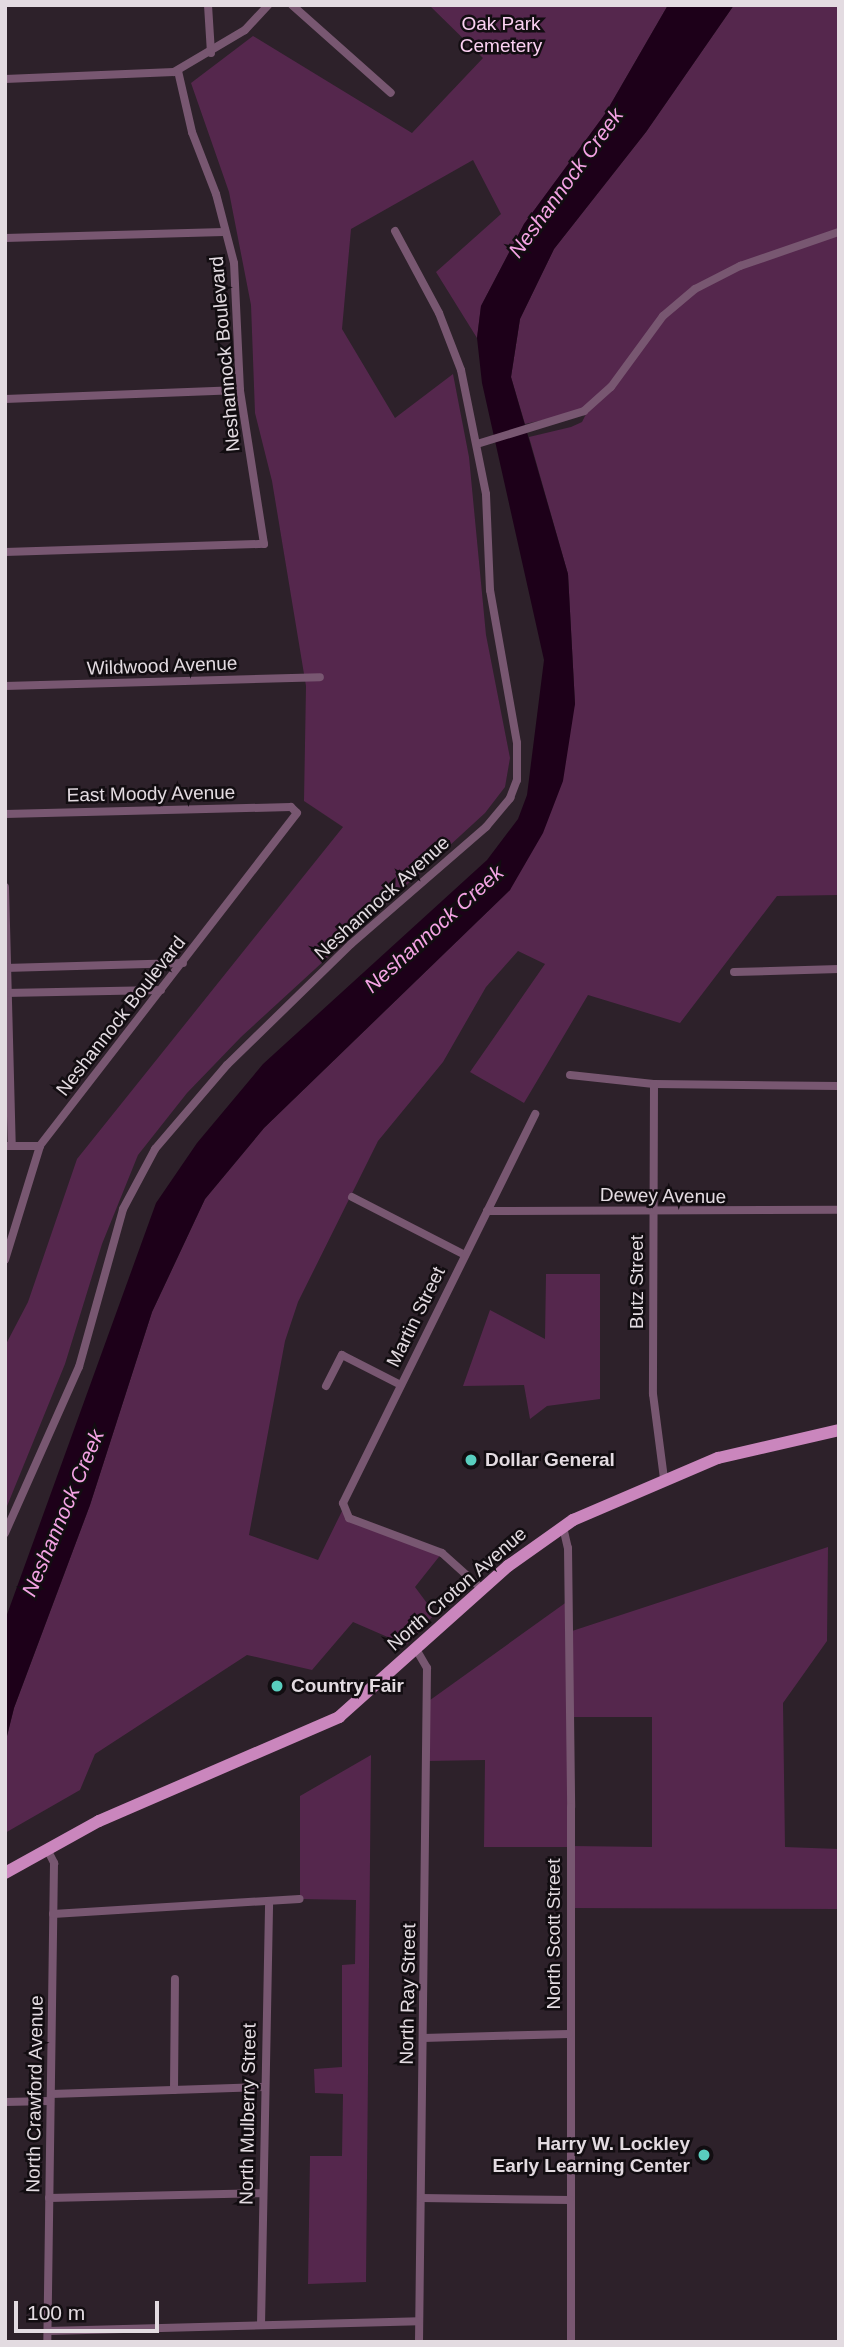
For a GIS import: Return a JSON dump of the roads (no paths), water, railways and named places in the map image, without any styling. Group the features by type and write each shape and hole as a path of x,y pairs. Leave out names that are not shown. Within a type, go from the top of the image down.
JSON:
{"main road":[{"name":"North Croton Avenue","path":"5,1872 99,1821 322,1726 354,1705 481,1589 564,1527 664,1479 719,1458 839,1430"}],"street":[{"path":"208,5 211,53"},
{"path":"5,79 178,71 245,30 268,5"},
{"path":"292,5 391,93"},
{"name":"Neshannock Boulevard","path":"5,552 264,544 240,390 234,263 216,194 189,124 178,71"},
{"name":"Neshannock Avenue","path":"5,1533 79,1367 124,1209 155,1149 227,1065 351,944 486,827 514,790 517,743 490,590 481,443 455,351 395,231"},
{"path":"5,238 224,232"},
{"path":"481,443 568,420 611,387 646,334 695,289 740,266 839,232"},
{"path":"5,399 240,390"},
{"name":"Wildwood Avenue","path":"5,686 320,677"},
{"name":"East Moody Avenue","path":"5,814 291,807 295,811"},
{"name":"Neshannock Boulevard","path":"5,1260 40,1146 294,822 295,811"},
{"path":"5,887 8,1146 40,1146"},
{"path":"6,967 183,963"},
{"path":"734,972 839,969"},
{"path":"7,993 161,990"},
{"path":"570,1076 654,1084 839,1086"},
{"name":"Butz Street","path":"654,1084 653,1394 664,1479"},
{"name":"Martin Street","path":"481,1589 442,1553 366,1526 345,1514 343,1503 535,1114"},
{"path":"352,1197 465,1255"},
{"name":"Dewey Avenue","path":"486,1210 839,1210"},
{"path":"326,1386 342,1355 401,1385"},
{"name":"North Scott Street","path":"564,1527 569,1620 571,2342"},
{"name":"North Ray Street","path":"416,1649 426,1668 419,2342"},
{"name":"North Crawford Avenue","path":"47,1849 54,1863 47,2342"},
{"path":"53,1914 269,1903 300,1899"},
{"name":"North Mulberry Street","path":"261,2325 269,1903"},
{"path":"174,1979 174,2090"},
{"path":"423,2038 569,2034"},
{"path":"5,2102 174,2090 264,2087"},
{"path":"49,2198 263,2193"},
{"path":"421,2198 570,2200"},
{"path":"48,2331 419,2321"}],"water":[{"name":"Neshannock Creek","path":"668,5 734,5 646,132 554,249 520,319 511,377 568,574 575,704 563,781 543,833 510,890 264,1128 205,1199 152,1312 90,1505 14,1708 5,1744 5,1620 156,1203 197,1143 263,1064 487,860 518,819 527,795 544,660 482,383 477,338 481,306 524,224 605,114"}],"place":[{"name":"Dollar General","path":"471,1460"},
{"name":"Country Fair","path":"277,1686"},
{"name":"Harry W. Lockley Early Learning Center","path":"704,2155"}],"park label":[{"name":"Oak Park Cemetery","path":"501,35"}]}
